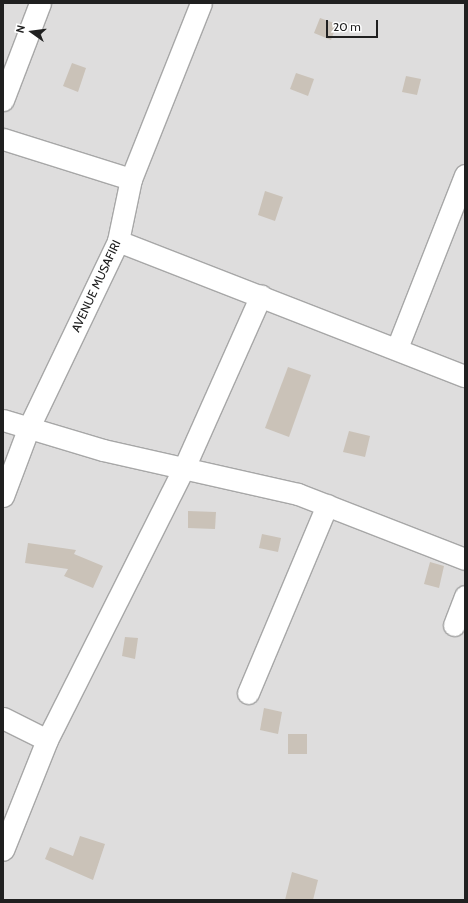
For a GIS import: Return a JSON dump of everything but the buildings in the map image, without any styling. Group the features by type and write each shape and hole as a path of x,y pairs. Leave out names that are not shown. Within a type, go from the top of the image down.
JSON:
{"street":[{"path":"3,100 40,3"},
{"name":"AVENUE MUSAFIRI","path":"3,496 29,427 118,241 131,179 201,3"},
{"path":"3,139 131,179"},
{"path":"397,348 465,175"},
{"path":"118,241 261,295 465,376"},
{"path":"3,850 47,740 184,468 261,295"},
{"path":"3,420 103,450 298,494 465,559"},
{"path":"248,693 327,506"},
{"path":"454,625 465,596"},
{"path":"3,718 47,740"}],"shaded area":[{"path":"3,3 465,3 465,900 3,900"}]}
